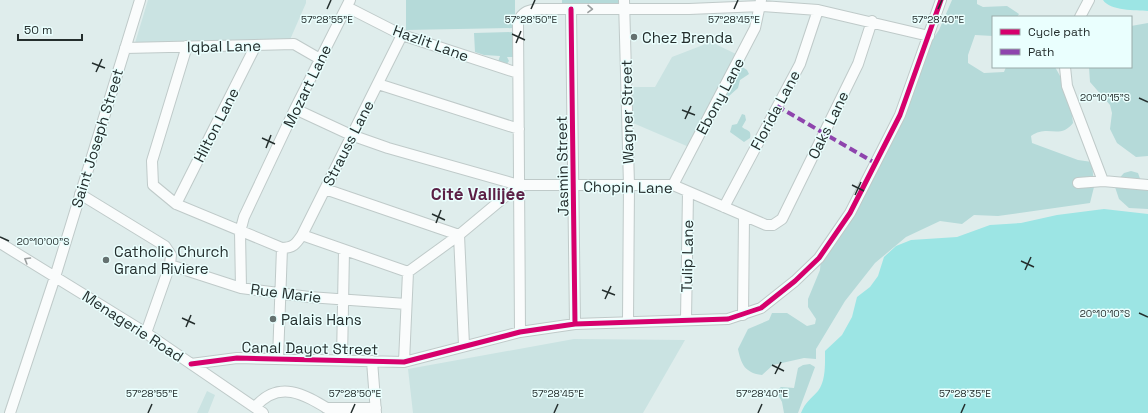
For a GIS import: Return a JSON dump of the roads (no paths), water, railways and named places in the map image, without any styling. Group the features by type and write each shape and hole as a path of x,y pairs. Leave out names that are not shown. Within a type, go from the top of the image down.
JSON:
{"street":[{"name":"Saint Joseph Street","path":"10,413 55,277 140,0"},
{"name":"Canal Dayot Street","path":"191,364 237,358 404,362 464,345 520,332 575,324 628,321 728,319 761,308 819,258 850,213 900,115 941,0"},
{"path":"1080,16 1088,0"},
{"name":"Hazlit Lane","path":"348,3 402,35 518,73"},
{"name":"Mozart Lane","path":"241,288 240,232 244,217 295,109 348,3"},
{"path":"520,332 518,22 520,16 526,11 537,9 571,9 624,5 689,9 761,3 818,10 872,21 929,36"},
{"name":"Ebony Lane","path":"673,185 755,28 761,3"},
{"name":"Wagner Street","path":"624,5 629,185 628,321"},
{"name":"Jasmin Street","path":"571,9 575,324"},
{"name":"Florida Lane","path":"724,207 800,64 818,10"},
{"name":"Oaks Lane","path":"775,224 782,219 858,64 872,21"},
{"name":"Strauss Lane","path":"286,248 294,246 302,235 402,35"},
{"name":"Iqbal Lane","path":"125,48 294,44 320,59"},
{"name":"Hilton Lane","path":"176,204 256,45"},
{"path":"187,46 152,161 153,185 176,204 240,232 286,248 281,293 278,359"},
{"path":"1065,68 1067,86 1103,181"},
{"path":"378,84 519,129"},
{"name":"Chopin Lane","path":"295,109 351,135 388,148 519,185 673,185 766,225 775,224"},
{"path":"1078,183 1103,181 1148,185"},
{"path":"408,272 459,235 519,185"},
{"path":"325,189 459,235"},
{"name":"Tulip Lane","path":"686,320 688,192"},
{"path":"80,194 164,246 171,255 170,265 146,333"},
{"path":"743,315 744,216"},
{"path":"302,235 408,272"},
{"path":"459,235 464,345"},
{"name":"Menagerie Road","path":"0,243 146,333 259,410"},
{"path":"342,360 344,250"},
{"name":"Rue Marie","path":"170,265 241,288 344,300 406,304"},
{"path":"404,362 408,272"},
{"path":"259,410 264,397 289,391 304,395 330,410 376,410 372,361"}],"water":[{"path":"1103,0 1148,0 1148,11 1117,8 1106,4"},
{"path":"1104,209 1148,214 1148,413 801,413 806,403 821,387 824,372 825,351 842,335 852,317 857,297 870,287 878,276 884,257 896,246 911,240 957,237 990,225 1021,223 1057,215"}],"place":[{"name":"Chez Brenda","path":"634,37"},
{"name":"Catholic Church Grand Riviere","path":"106,260"},
{"name":"Palais Hans","path":"273,319"}],"district":[{"name":"Cité Vallijée","path":"478,194"}]}
